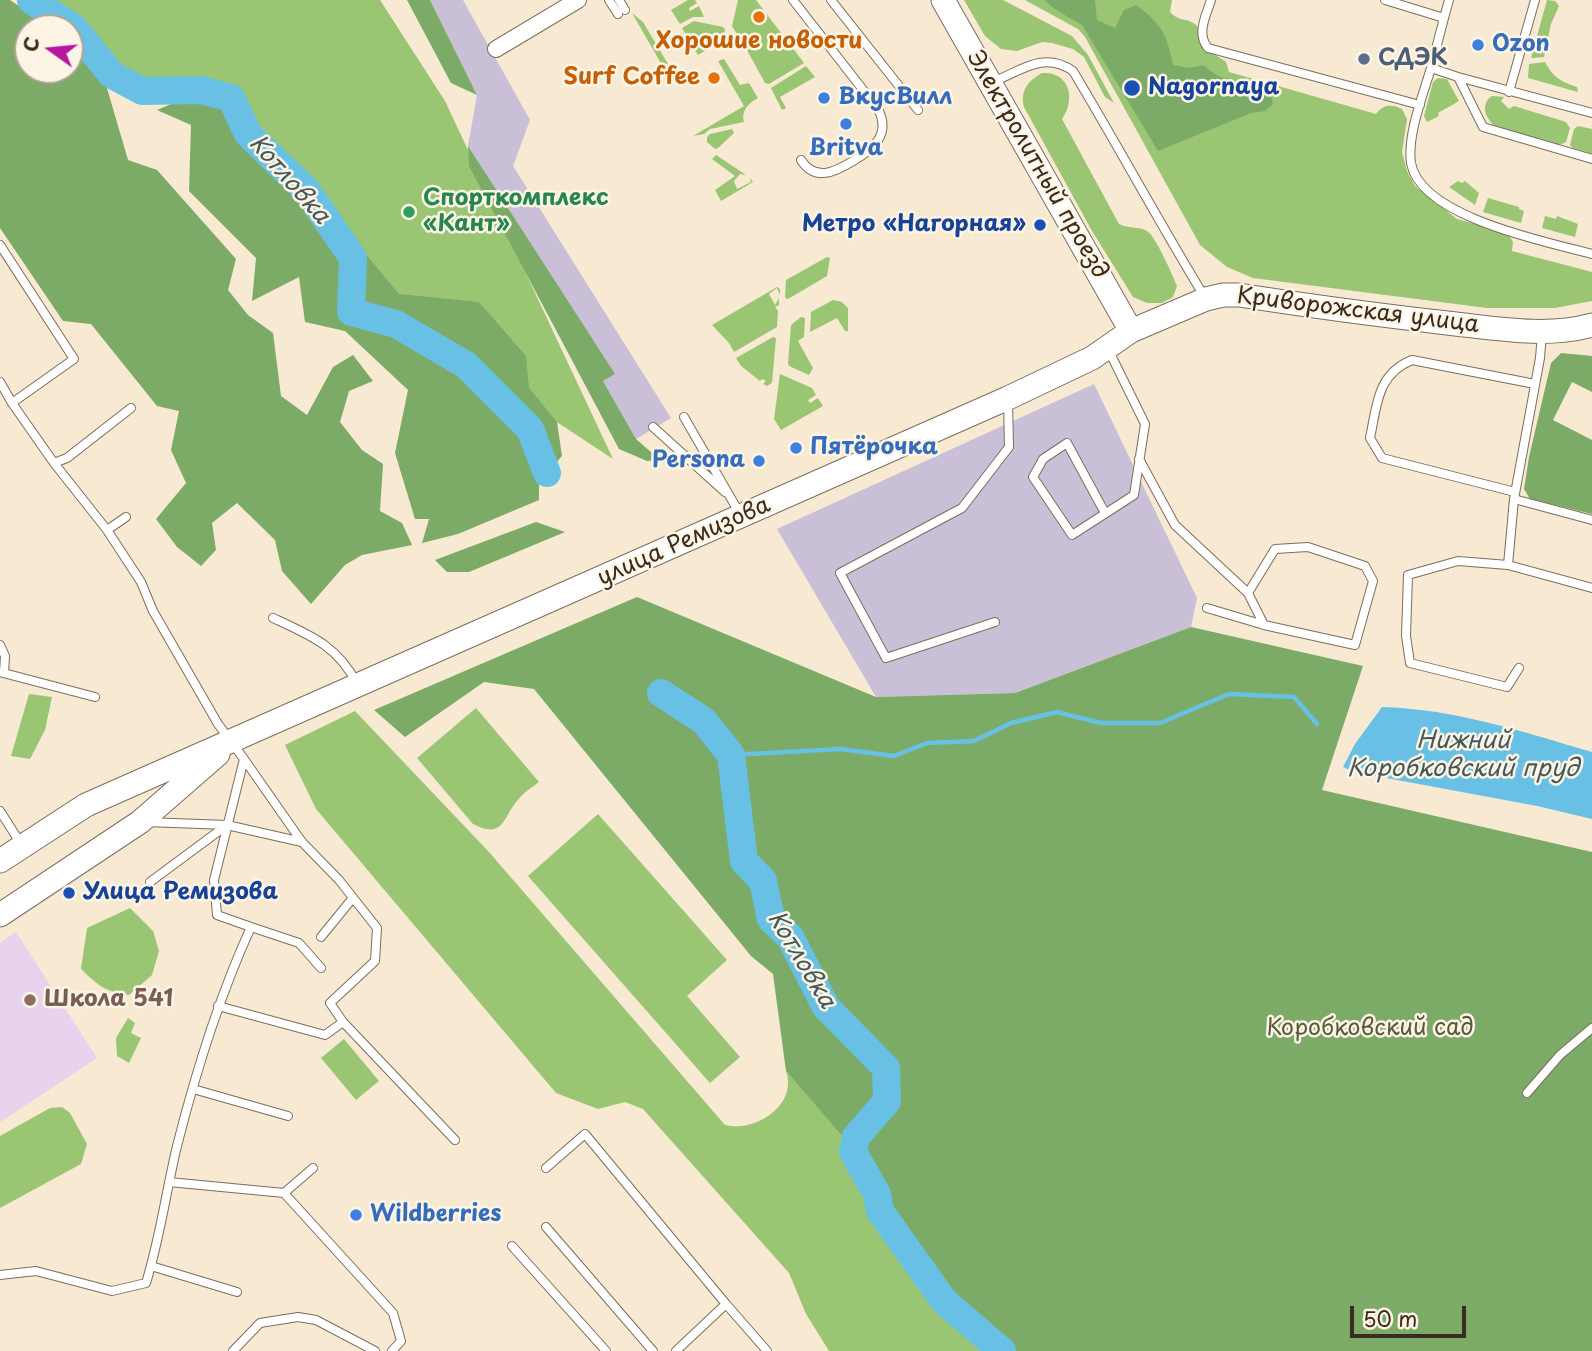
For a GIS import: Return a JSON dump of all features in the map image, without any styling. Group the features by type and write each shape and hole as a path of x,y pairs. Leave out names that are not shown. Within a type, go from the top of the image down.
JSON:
{"street":[{"path":"496,50 578,0"},
{"name":"Электролитный проезд","path":"943,0 1131,331"},
{"name":"Криворожская улица","path":"1131,331 1206,299 1223,295 1239,295 1335,310 1542,331 1592,325"},
{"name":"улица Ремизова","path":"0,915 111,843 237,751 358,687 736,506 1008,398 1092,358 1131,331"},
{"name":"улица Ремизова","path":"0,861 86,806 210,749 237,751"},
{"path":"136,784 129,794 131,806 146,816"},
{"path":"86,806 106,804 117,812 119,832 111,843"}],"lane":[{"path":"610,0 621,12 619,0"},
{"path":"793,0 878,109 883,124 880,140 875,147 834,172 818,173 810,170 801,160"},
{"path":"831,0 918,110"},
{"path":"1211,0 1202,27 1204,42 1208,48 1420,105"},
{"path":"1385,0 1444,18"},
{"path":"1449,0 1411,145 1411,163 1416,177 1425,190 1463,214 1494,227 1592,254"},
{"path":"1509,92 1535,0"},
{"path":"991,82 1045,60 1061,63 1073,71 1206,299"},
{"path":"1431,68 1509,92 1592,113"},
{"path":"1458,77 1483,127 1592,159"},
{"path":"0,245 74,359 12,403"},
{"path":"1508,565 1514,496 1542,348 1542,331"},
{"path":"1105,513 1067,443 1043,458 1033,477 1072,536 1133,495 1144,424 1107,348"},
{"path":"1535,384 1412,360 1399,365 1381,386 1370,438 1382,458 1592,520"},
{"path":"0,382 54,463 107,530 141,582 153,611 237,751 302,842 339,880 377,928 375,961 330,1003 343,1022 455,1140"},
{"path":"995,622 886,658 840,573 962,508 1009,447 1008,398"},
{"path":"54,463 67,458 131,408"},
{"path":"684,417 736,506"},
{"path":"653,428 736,506"},
{"path":"1139,459 1175,525 1248,593 1264,625"},
{"path":"107,530 126,517"},
{"path":"1207,608 1264,625 1355,645 1373,581 1364,566 1308,547 1275,549 1248,593"},
{"path":"1519,668 1507,687 1410,663 1406,636 1408,575 1458,561 1508,565 1592,587"},
{"path":"273,618 330,647 350,670 358,687"},
{"path":"0,645 5,656 2,672 95,697"},
{"path":"237,751 227,825 214,880 217,915 299,943 321,968"},
{"path":"0,811 23,847"},
{"path":"146,816 227,825 302,842"},
{"path":"150,882 227,825"},
{"path":"321,937 352,899"},
{"path":"0,1275 36,1271 112,1291 146,1283 169,1182 218,1006 251,927"},
{"path":"218,1006 325,1035 343,1022"},
{"path":"1527,1093 1560,1055 1592,1028"},
{"path":"194,1089 288,1116"},
{"path":"546,1168 585,1135 767,1351"},
{"path":"284,1193 313,1168"},
{"path":"169,1182 284,1193 393,1313 401,1341 392,1351"},
{"path":"546,1227 653,1351"},
{"path":"512,1246 606,1351"},
{"path":"151,1266 237,1292"},
{"path":"676,1351 726,1304"},
{"path":"233,1351 260,1323 298,1317 316,1320 375,1351"}],"shaded area":[{"path":"430,0 463,0 530,120 513,166 671,418 636,439 603,381 614,374 468,146 477,95"},
{"path":"1094,384 1197,598 1191,627 1015,693 876,697 777,529"},
{"name":"Школа 541","path":"16,932 97,1058 0,1122 0,943"}],"green space":[{"path":"0,0 10,0 30,14 14,14 14,84 84,84 84,56 102,71 128,160 157,170 236,259 228,290 248,315 273,333 281,396 307,415 333,367 353,355 373,381 349,391 340,422 362,450 383,464 380,511 402,523 412,545 362,555 345,565 311,604 282,571 275,540 237,503 212,523 216,550 201,566 177,547 156,519 186,483 171,450 179,411 157,406 91,324 63,321 0,228"},
{"name":"Спорткомплекс «Кант»","path":"33,0 380,0 445,101 613,459 385,309 251,125 84,66 84,14 44,14"},
{"path":"407,0 430,0 477,95 451,83"},
{"path":"688,0 695,0 697,3 689,8 690,11 699,6 704,17 693,17 680,24 671,10"},
{"path":"738,0 756,0 804,63 769,84 765,83 743,43 746,41 745,37 740,39 732,26"},
{"path":"964,0 1003,0 1072,36 1088,55 1114,103 1105,97 1084,57 1073,49 1042,42 1017,51 1001,49 985,36"},
{"path":"1025,0 1172,0 1170,12 1197,26 1203,44 1226,62 1229,72 1376,114 1388,106 1402,109 1407,119 1402,152 1407,171 1415,186 1457,219 1508,233 1513,242 1512,251 1592,272 1592,301 1555,308 1487,308 1253,278 1227,267 1200,245 1085,37 1078,29"},
{"path":"1044,0 1095,0 1097,20 1115,28 1124,10 1136,5 1158,24 1173,65 1189,68 1203,65 1218,76 1270,91 1273,104 1265,111 1251,113 1158,151 1082,25"},
{"path":"1547,0 1555,1 1559,6 1551,24 1544,57 1531,58"},
{"path":"632,13 643,22 671,69 666,72"},
{"path":"694,21 723,27 723,40 698,55 682,28"},
{"path":"724,59 740,85 749,83 758,98 747,107 744,122 710,129 704,134 693,136 744,106 718,61"},
{"path":"1545,62 1554,75 1577,87 1578,92 1528,78 1529,64"},
{"path":"806,66 815,77 780,97 786,108 782,110 771,88"},
{"path":"1042,73 1059,77 1068,88 1069,104 1062,119 1119,224 1147,231 1164,256 1177,286 1173,297 1162,303 1147,303 1133,297 1092,231 1024,107 1026,87"},
{"path":"1438,78 1447,79 1459,101 1427,122 1424,116 1433,82"},
{"path":"207,89 255,122 399,294 479,302 526,356 529,388 557,422 562,456 539,482 539,500 458,534 422,543 429,519 415,519 395,453 408,390 345,331 305,322 299,277 252,301 256,258 189,191 191,125 157,110"},
{"path":"1492,96 1504,97 1501,101 1509,109 1514,106 1566,122 1570,128 1566,142 1559,145 1495,126 1485,111 1486,103"},
{"path":"1578,126 1592,129 1592,154 1570,145 1574,129"},
{"path":"732,129 734,133 718,148 715,149 707,142 710,134"},
{"path":"468,146 615,374 603,381 636,439 660,460 647,461 619,449 469,166"},
{"path":"716,155 746,175 740,174 734,181 737,189 751,182 750,178 753,182 721,201 715,190 735,176 712,159"},
{"path":"1458,181 1465,181 1479,193 1475,205 1449,187"},
{"path":"1488,198 1519,207 1524,211 1521,223 1483,212"},
{"path":"1545,216 1556,219 1557,216 1578,224 1575,237 1542,228"},
{"path":"827,257 830,258 827,276 788,299 785,298 786,280"},
{"path":"777,287 780,289 780,295 777,288 769,294 775,305 779,298 779,305 775,307 778,311 777,327 734,352 712,325"},
{"path":"833,300 842,302 848,308 848,331 845,331 837,318 810,332 811,312"},
{"path":"801,317 805,318 804,337 798,341 813,368 809,375 789,366 788,363 791,325"},
{"path":"773,337 776,338 772,383 767,386 763,384 766,381 760,381 741,366 736,358"},
{"path":"1561,353 1592,356 1592,392 1572,382 1553,420 1592,440 1592,514 1530,499 1524,489 1551,363"},
{"path":"780,374 812,388 816,395 808,400 810,403 818,398 823,406 781,430 774,419"},
{"path":"536,522 565,532 469,572 447,572 435,560"},
{"name":"Коробковский сад","path":"637,597 876,697 1015,693 1191,627 1363,666 1322,790 1592,852 1592,1351 1006,1351 946,1299 883,1210 879,1194 856,1152 786,1071 773,974 751,956 534,689 484,682 405,737 374,710"},
{"path":"29,694 52,697 45,730 30,759 11,756"},
{"path":"476,708 539,782 519,798 497,828 491,829 473,824 417,758"},
{"path":"355,711 489,852 725,1125 749,1125 771,1114 786,1095 786,1071 856,1154 877,1191 883,1210 946,1299 1006,1351 829,1351 806,1314 789,1273 643,1109 625,1102 598,1109 556,1093 316,809 285,745"},
{"path":"598,814 727,960 687,996 740,1057 710,1083 528,876"},
{"path":"130,908 153,931 159,951 152,975 129,995 102,987 81,969 87,928"},
{"path":"128,1018 135,1023 131,1033 141,1038 129,1063 117,1056 116,1038"},
{"path":"344,1039 379,1081 356,1100 321,1058"},
{"path":"62,1107 70,1113 87,1144 81,1164 0,1208 0,1136 50,1108"}],"water":[{"name":"Нижний Коробковский пруд","path":"1382,707 1462,717 1592,752 1592,819 1354,772 1343,767 1355,744"}],"waterway":[{"name":"Котловка","path":"31,0 74,28 112,75 142,91 201,90 231,98 248,134 307,191 353,258 351,312 396,324 466,365 530,429 547,473"},
{"name":"Котловка","path":"661,693 704,721 731,755 744,861 763,881 771,919 790,937 826,1007 886,1068 887,1101 856,1137 853,1152 877,1194 880,1211 944,1301 1002,1351"},
{"path":"731,755 840,749 894,756 927,743 974,741 1011,723 1057,712 1101,723 1160,723 1229,694 1294,697 1317,724"}],"place":[{"name":"Хорошие новости","path":"759,17"},
{"name":"Ozon","path":"1478,45"},
{"name":"СДЭК","path":"1364,59"},
{"name":"Surf Coffee","path":"714,78"},
{"name":"Nagornaya","path":"1132,88"},
{"name":"ВкусВилл","path":"824,98"},
{"name":"Britva","path":"846,124"},
{"name":"Спорткомплекс «Кант»","path":"409,212"},
{"name":"Метро «Нагорная»","path":"1040,225"},
{"name":"Пятёрочка","path":"796,448"},
{"name":"Persona","path":"759,461"},
{"name":"Улица Ремизова","path":"69,893"},
{"name":"Школа 541","path":"30,1000"},
{"name":"Wildberries","path":"356,1215"}]}
